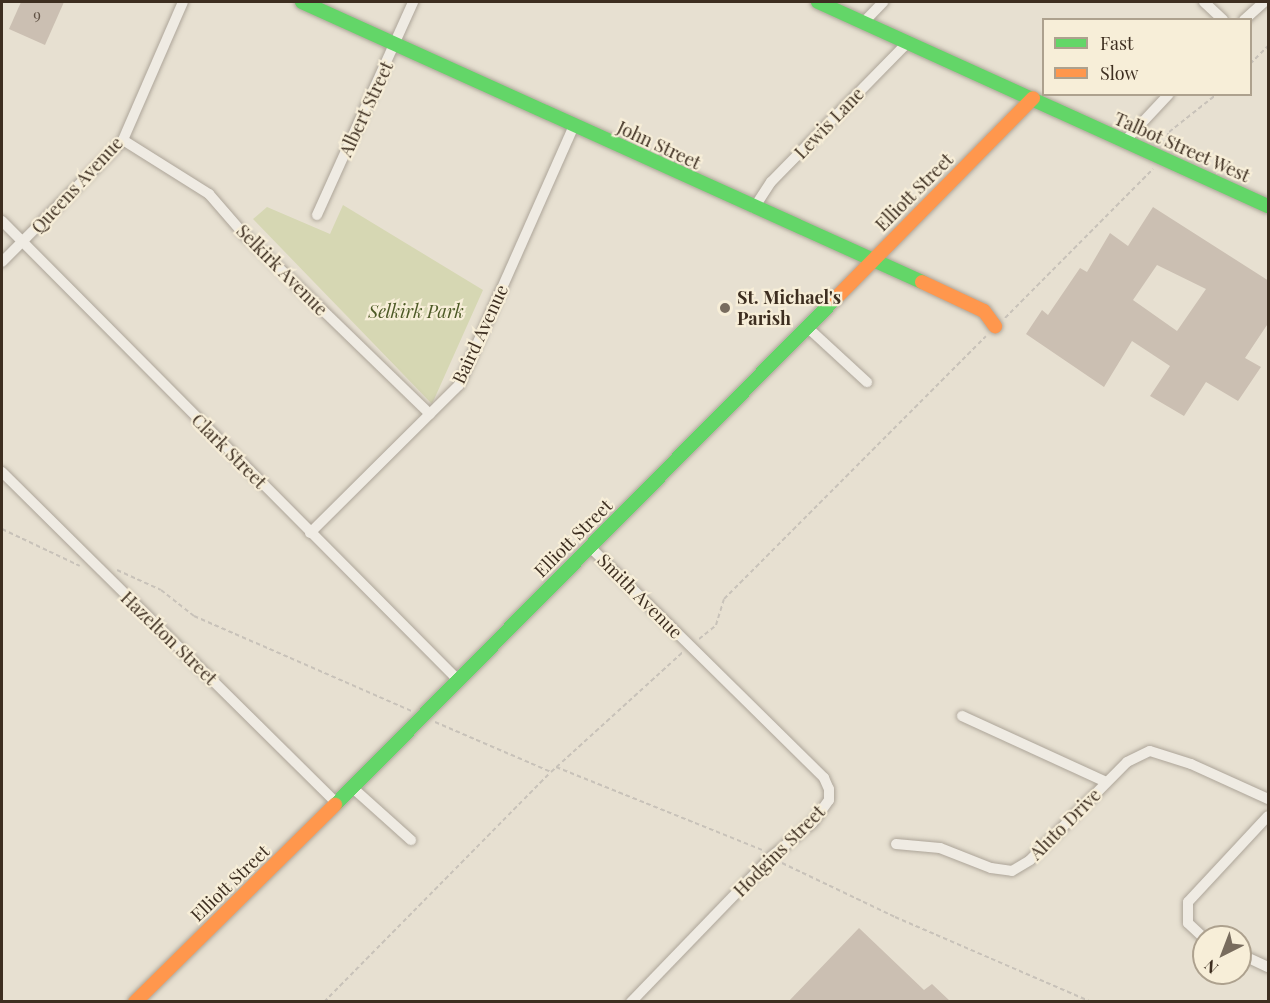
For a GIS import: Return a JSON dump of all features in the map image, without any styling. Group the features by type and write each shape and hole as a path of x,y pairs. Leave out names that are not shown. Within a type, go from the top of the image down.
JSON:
{"street":[{"name":"Queens Avenue","path":"2,262 123,140 183,2"},
{"name":"John Street","path":"302,2 397,43 754,208 873,259 984,311 995,326"},
{"name":"Albert Street","path":"317,215 397,43 413,2"},
{"name":"Talbot Street West","path":"818,2 1269,206"},
{"path":"864,22 884,2"},
{"path":"1204,2 1221,18"},
{"path":"1246,18 1264,2"},
{"name":"Lewis Lane","path":"754,208 771,182 908,42"},
{"path":"1125,141 1167,96"},
{"name":"Elliott Street","path":"135,1002 353,788 457,679 1033,98"},
{"name":"Baird Avenue","path":"310,533 459,386 574,126"},
{"name":"Selkirk Avenue","path":"123,140 209,194 241,231 430,414"},
{"name":"Clark Street","path":"2,222 457,679"},
{"path":"806,326 867,382"},
{"name":"Hazelton Street","path":"2,472 337,804"},
{"name":"Smith Avenue","path":"590,547 690,646"},
{"name":"Hodgins Street","path":"631,1002 771,857 812,823 829,800 829,789 824,778 690,646"},
{"path":"962,716 1106,782"},
{"name":"Aluto Drive","path":"896,844 940,848 991,868 1012,871 1030,860 1106,782 1143,752 1191,764 1269,799"},
{"path":"353,788 411,840"},
{"path":"1192,926 1188,922 1188,902 1269,816"},
{"path":"1252,959 1269,967"}],"path":[{"path":"1252,63 1269,46"},
{"path":"324,1002 556,767 716,625 724,598 995,326 1150,175 1169,132 1214,96"},
{"path":"2,529 88,570 101,572 111,567 162,590 194,616 551,772"},
{"path":"556,767 731,836 895,917 1091,1002"}],"green space":[{"name":"Selkirk Park","path":"343,205 483,290 432,404 253,219 267,207 330,234"}],"building":[{"path":"21,2 64,2 45,45 9,29"},
{"path":"1153,207 1269,281 1269,322 1245,358 1261,367 1238,401 1206,382 1184,416 1150,396 1170,366 1132,341 1104,387 1026,334 1042,310 1048,315 1080,268 1087,272 1110,233 1128,246","holes":["1157,265 1206,289 1177,331 1133,300"]},
{"path":"859,928 924,990 932,984 951,1002 788,1002"}],"traffic: fast":[{"path":"302,2 922,282"},
{"path":"818,2 1268,206"},
{"path":"335,805 835,299"}],"traffic: slow":[{"path":"835,299 1033,98"},
{"path":"922,282 984,311 995,326"},
{"path":"135,1002 335,805"}],"place":[{"name":"St. Michael's Parish","path":"725,308"}]}
